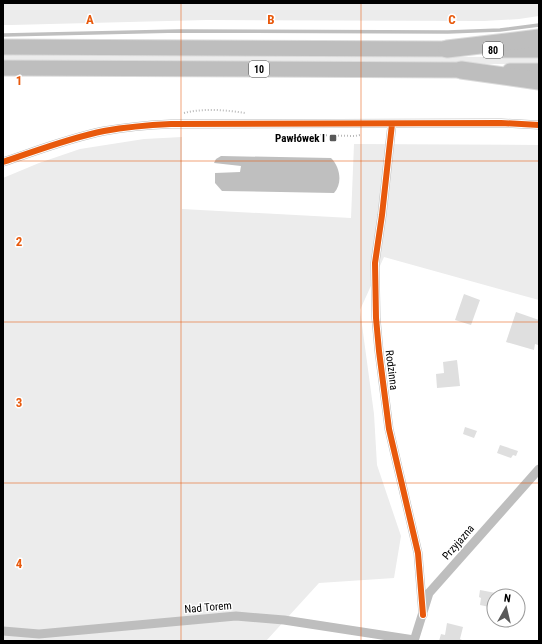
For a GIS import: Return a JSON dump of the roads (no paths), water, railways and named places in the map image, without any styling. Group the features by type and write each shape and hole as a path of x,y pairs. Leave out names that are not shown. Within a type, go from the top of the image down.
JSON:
{"highway":[{"name":"10","path":"447,49 539,38"},
{"name":"10","path":"462,70 539,81"}],"main road":[{"name":"10","path":"3,47 447,49"},
{"name":"80","path":"447,49 539,50"},
{"name":"10","path":"3,68 462,70"},
{"name":"80","path":"462,70 539,71"}],"street":[{"path":"3,162 64,142 103,132 131,127 171,124 539,124"},
{"name":"Rodzinna","path":"392,124 375,263 376,318 389,429 418,553 423,615"},
{"name":"Przyjazna","path":"414,641 429,593 539,469"},
{"name":"Nad Torem","path":"3,631 40,634 236,616 284,620 414,641"}],"waterway":[{"path":"3,35 179,31 448,32 500,30 539,25"}],"place":[{"name":"Pawłówek I","path":"333,138"}]}
